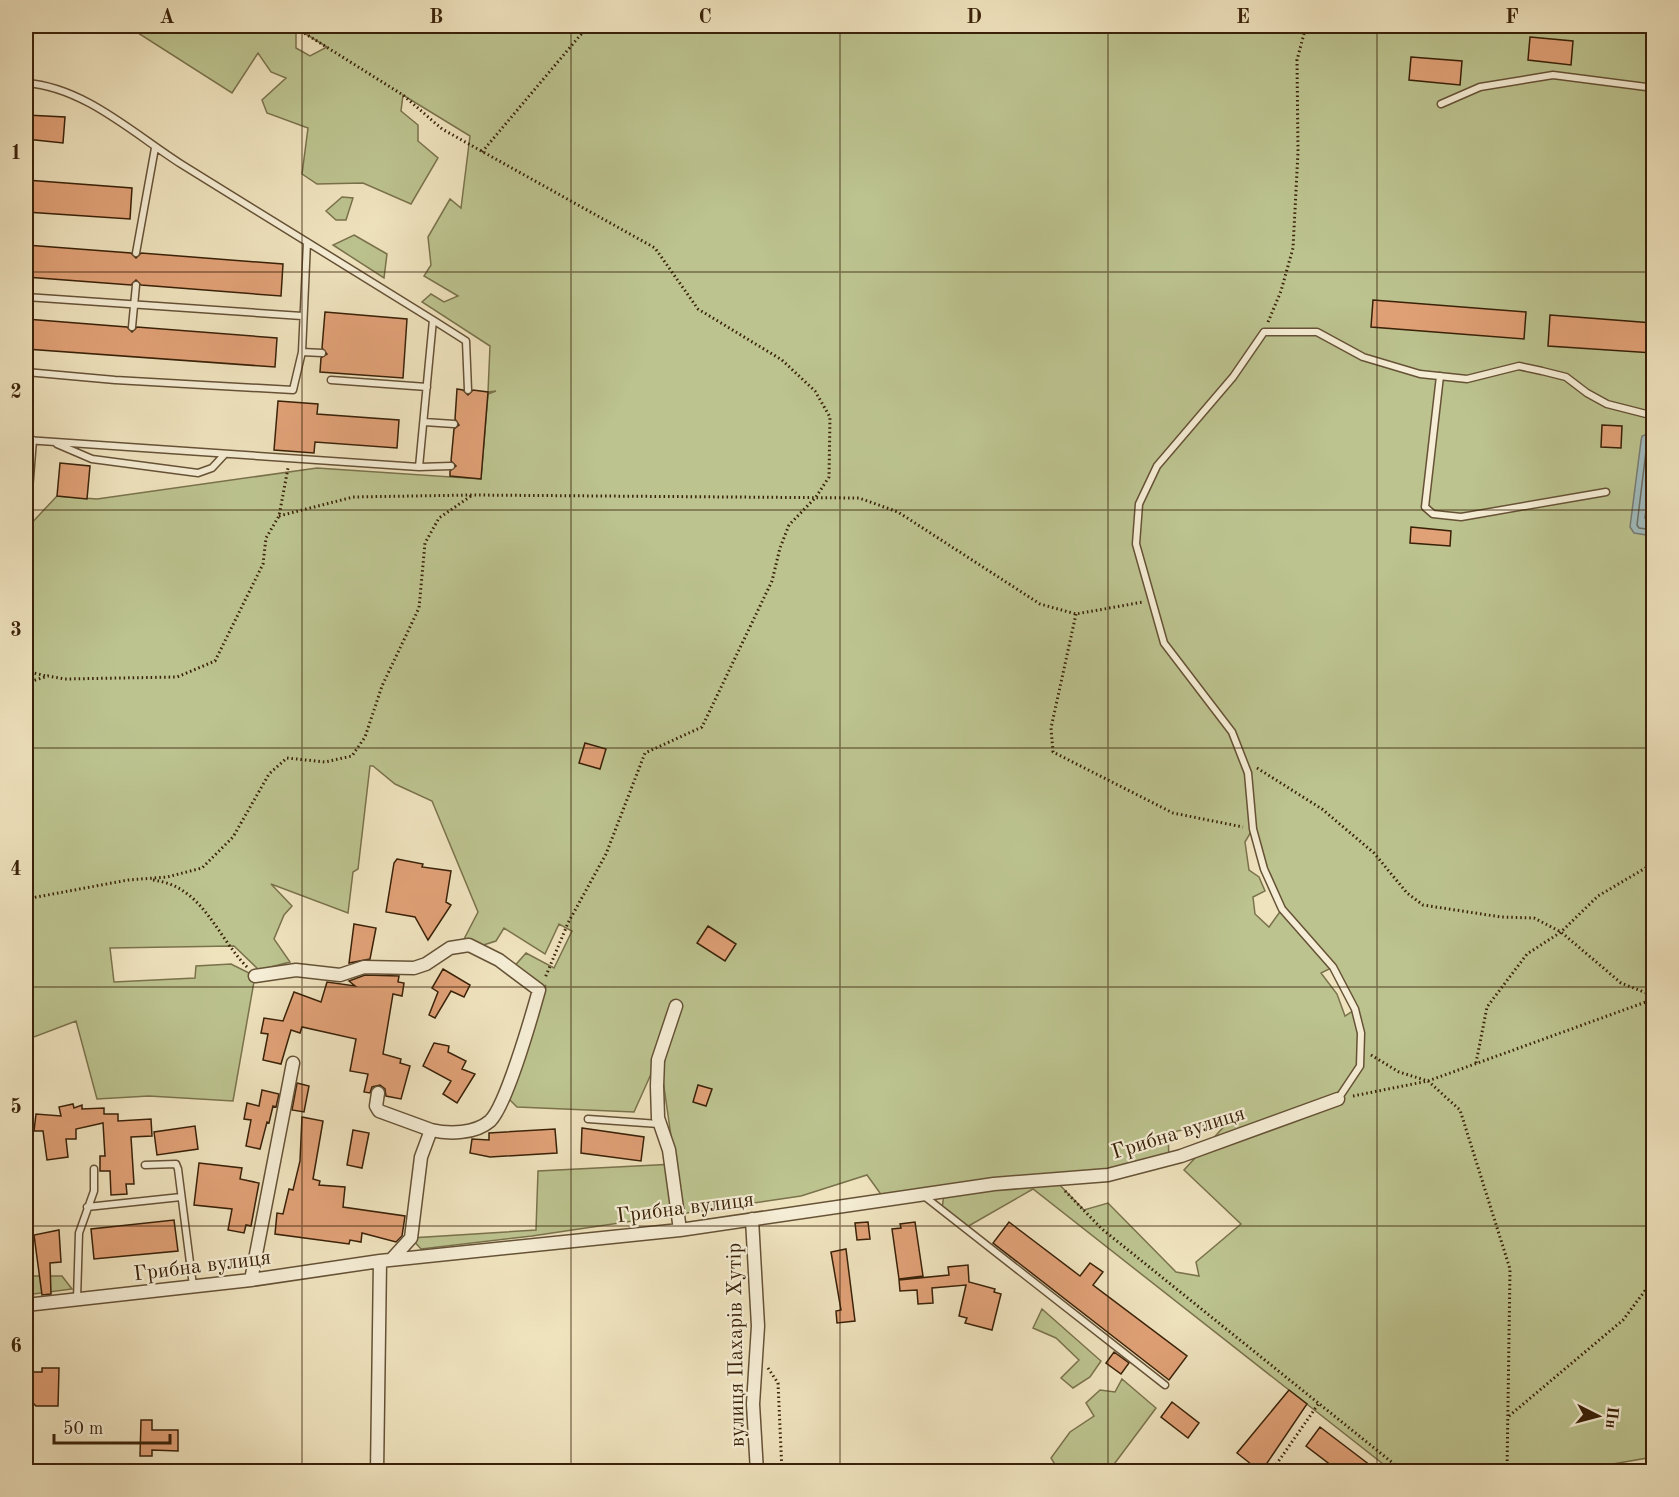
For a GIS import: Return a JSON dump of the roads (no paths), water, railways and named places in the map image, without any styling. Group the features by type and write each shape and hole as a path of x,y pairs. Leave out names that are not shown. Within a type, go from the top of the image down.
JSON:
{"street":[{"path":"255,976 292,970 340,975 368,966 414,968 426,964 450,948 469,945 499,960 539,990 504,1094 494,1116 474,1129 444,1132 431,1130 380,1111 376,1106 378,1093"},
{"path":"676,1006 657,1067 660,1124 669,1150 680,1230"},
{"path":"251,1280 293,1063"},
{"name":"Грибна вулиця","path":"26,1305 251,1280 386,1260 680,1230 994,1184 1108,1175 1181,1156 1338,1099"},
{"path":"377,1472 386,1260 411,1238 421,1157 431,1130"},
{"name":"вулиця Пахарів Хутір","path":"752,1219 758,1326 753,1404 757,1472"},
{"path":"411,1238 425,1256"}],"lane":[{"path":"1441,104 1480,87 1553,75 1653,88"},
{"path":"26,82 67,93 99,109 155,148 466,341 468,390"},
{"path":"136,253 155,148"},
{"path":"26,372 115,380 293,390 302,351 307,242"},
{"path":"132,327 136,285"},
{"path":"26,297 302,316"},
{"path":"419,467 433,320"},
{"path":"1338,1099 1360,1066 1361,1033 1355,1010 1333,967 1282,909 1264,869 1252,829 1248,773 1232,732 1164,643 1150,601 1136,544 1139,504 1157,466 1233,377 1264,332 1317,332 1363,357 1420,374 1467,379 1519,366 1566,376 1587,393 1607,404 1653,416"},
{"path":"302,351 322,352"},
{"path":"1440,376 1425,507 1433,514 1461,517 1606,492"},
{"path":"330,380 427,387"},
{"path":"424,422 454,424"},
{"path":"26,497 29,490 29,440 419,467 451,466"},
{"path":"51,441 92,459 198,473 212,468 225,453"},
{"path":"588,1119 660,1124"},
{"path":"145,1165 176,1164 193,1287"},
{"path":"77,1299 79,1233 94,1191 94,1169"},
{"path":"924,1196 1165,1385"},
{"path":"87,1207 182,1197"}],"water":[{"path":"1653,435 1653,536 1634,533 1630,527 1641,441 1642,436"}]}
